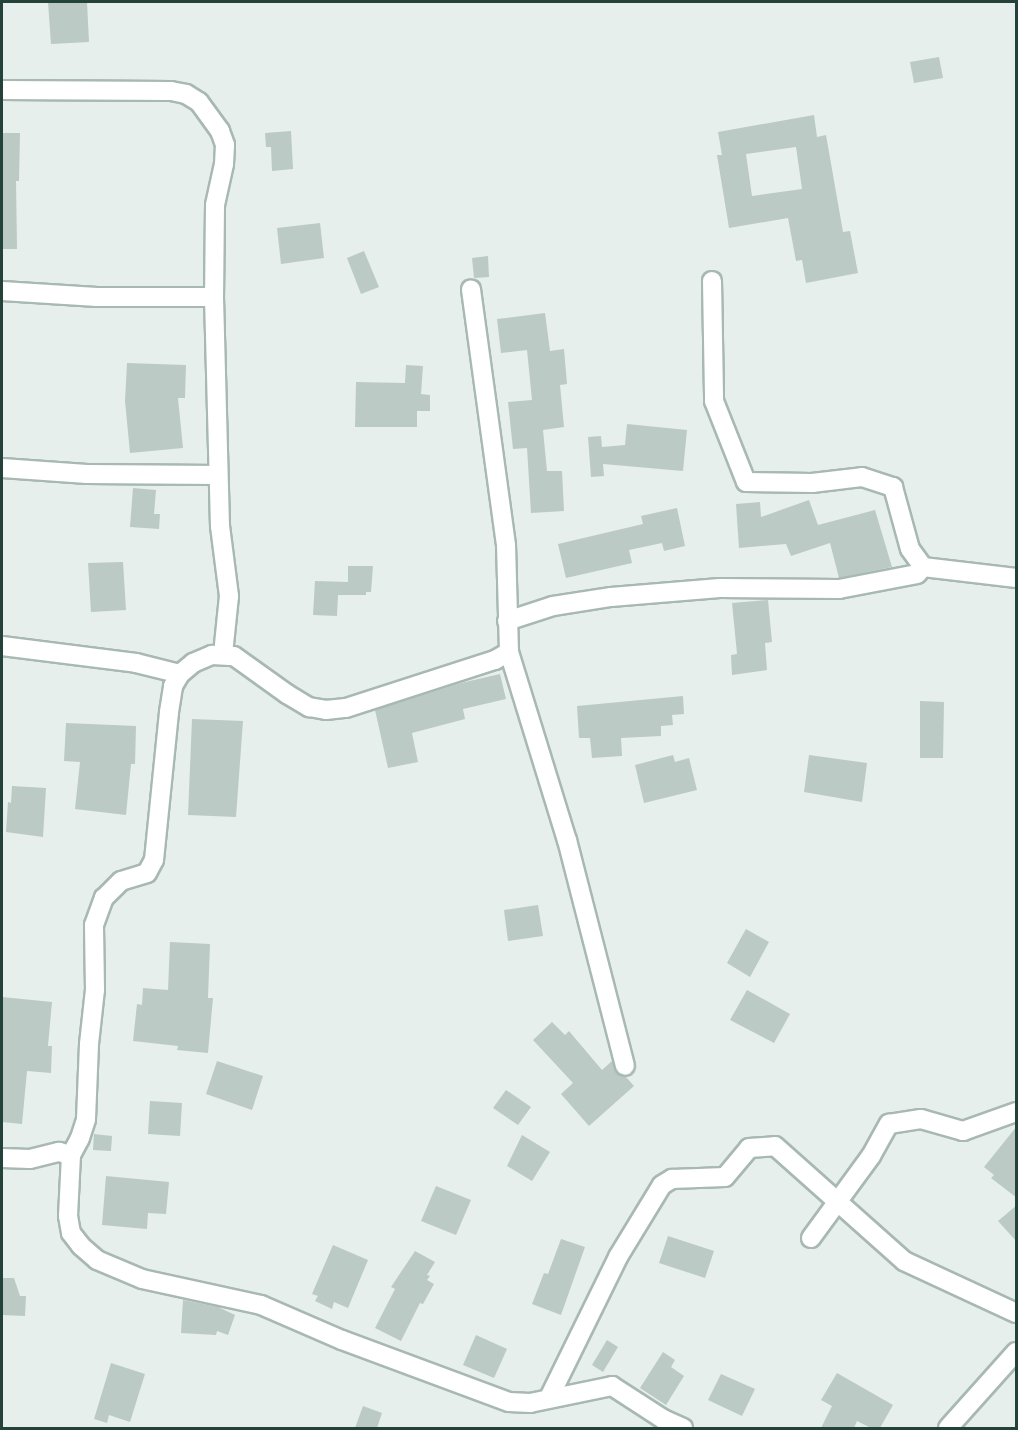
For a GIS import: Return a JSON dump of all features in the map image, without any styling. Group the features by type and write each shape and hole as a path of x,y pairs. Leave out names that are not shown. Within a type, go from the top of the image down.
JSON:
{"street":[{"path":"2,90 171,91 186,94 199,102 220,131 225,145 214,223 214,297 220,526 229,596 223,654"},
{"path":"712,280 714,402 746,482 812,483 862,477 892,488 910,549 923,567 1017,578"},
{"path":"471,289 506,545 509,652 567,840 625,1066"},
{"path":"2,291 97,297 214,297"},
{"path":"2,468 87,474 218,475"},
{"path":"507,621 553,606 611,597 720,588 839,589 917,574 923,567"},
{"path":"2,646 136,663 180,674"},
{"path":"509,652 495,660 346,708 326,710 309,707 234,656 223,654 193,663 180,674 173,686 169,712 154,860 147,873 121,881 104,898 94,925 95,990 88,1044 86,1119 71,1155 68,1216 71,1233 81,1246 97,1260 142,1279 261,1305 342,1340 509,1401 530,1403 612,1386 663,1419 682,1428"},
{"path":"811,1238 871,1156 889,1124 921,1119 963,1131 1017,1112"},
{"path":"549,1398 618,1257 663,1185 672,1179 725,1177 749,1148 776,1146 904,1261 1017,1313"},
{"path":"2,1158 30,1159 59,1152 71,1155"},
{"path":"948,1428 1017,1352"}],"building":[{"path":"48,2 87,2 89,42 51,44"},
{"path":"939,57 943,78 914,83 910,62"},
{"path":"814,115 817,137 826,135 843,232 850,231 858,273 806,283 802,260 796,261 788,218 729,228 717,155 722,155 718,132","holes":["796,147 802,189 752,196 746,154"]},
{"path":"291,131 293,169 272,171 271,147 266,147 265,133"},
{"path":"2,133 20,133 19,181 16,181 17,249 2,249"},
{"path":"320,223 324,258 281,264 277,228"},
{"path":"364,251 379,287 361,294 347,258"},
{"path":"488,256 489,277 474,278 472,258"},
{"path":"545,313 550,351 564,349 567,384 560,385 564,427 543,430 547,471 562,471 564,511 531,513 527,448 513,449 508,402 532,400 527,350 501,353 497,319"},
{"path":"127,363 186,365 185,398 178,398 183,448 130,453 125,401"},
{"path":"406,365 423,366 421,394 430,395 430,411 417,411 417,427 355,427 356,382 405,383"},
{"path":"627,424 687,430 683,471 603,464 604,476 591,477 588,437 601,436 602,447 625,445"},
{"path":"133,488 156,490 154,514 160,514 159,529 130,527"},
{"path":"809,500 818,525 875,510 892,567 839,578 830,543 791,556 786,544 739,548 736,504 760,502 761,517"},
{"path":"677,508 685,546 664,551 662,543 629,550 632,563 566,578 558,544 643,524 641,516"},
{"path":"123,562 126,610 91,612 88,563"},
{"path":"348,566 373,566 371,592 366,592 366,595 338,595 337,616 313,615 315,581 348,582"},
{"path":"768,600 772,642 765,643 767,670 732,675 731,655 737,654 732,603"},
{"path":"500,674 506,699 463,709 465,719 412,733 418,762 388,768 375,710 461,683"},
{"path":"683,696 684,714 672,715 673,725 661,726 661,736 621,738 622,756 592,758 590,738 579,738 577,706"},
{"path":"920,701 944,702 943,758 920,758"},
{"path":"192,719 243,721 236,817 188,815"},
{"path":"66,723 136,726 135,764 131,764 126,815 75,809 80,762 64,761"},
{"path":"673,755 675,762 689,758 697,790 644,803 635,765"},
{"path":"809,755 867,763 862,802 804,792"},
{"path":"12,786 46,788 43,837 6,832 8,802 11,803"},
{"path":"538,905 543,936 508,941 504,910"},
{"path":"746,929 769,942 750,977 727,963"},
{"path":"170,942 210,944 208,998 213,998 208,1053 177,1050 178,1046 133,1041 137,1004 142,1005 143,988 168,990"},
{"path":"747,990 790,1014 774,1043 730,1020"},
{"path":"2,997 52,1002 48,1046 52,1046 51,1073 27,1071 22,1124 2,1122"},
{"path":"552,1022 565,1035 569,1031 602,1070 612,1061 617,1073 626,1077 634,1086 589,1126 561,1094 573,1083 533,1040"},
{"path":"217,1061 263,1076 252,1110 206,1094"},
{"path":"506,1090 531,1107 518,1125 493,1108"},
{"path":"150,1101 182,1103 180,1136 148,1134"},
{"path":"1017,1126 1017,1198 991,1178 994,1175 984,1167"},
{"path":"94,1134 112,1136 111,1151 93,1150"},
{"path":"522,1135 550,1152 532,1181 507,1166"},
{"path":"106,1176 169,1182 166,1214 148,1213 147,1229 102,1225"},
{"path":"436,1186 471,1200 456,1235 421,1221"},
{"path":"1017,1205 1017,1242 998,1221"},
{"path":"668,1236 714,1251 705,1278 659,1263"},
{"path":"561,1239 585,1247 561,1315 532,1304 544,1273 548,1274"},
{"path":"333,1245 368,1260 348,1308 334,1302 332,1309 315,1301 318,1296 312,1294"},
{"path":"415,1251 435,1262 427,1275 430,1276 427,1280 434,1284 423,1304 420,1303 401,1341 375,1328 395,1289 391,1287"},
{"path":"2,1278 14,1278 20,1296 26,1296 25,1316 2,1315"},
{"path":"183,1300 218,1307 235,1315 228,1335 217,1331 216,1335 181,1333"},
{"path":"476,1335 507,1349 494,1378 463,1365"},
{"path":"607,1340 618,1347 603,1372 592,1365"},
{"path":"663,1352 675,1360 671,1367 684,1376 666,1405 640,1388"},
{"path":"111,1363 145,1374 130,1422 109,1415 107,1423 94,1419"},
{"path":"837,1373 893,1405 880,1428 871,1428 857,1421 854,1428 821,1428 832,1406 821,1400"},
{"path":"721,1374 755,1389 742,1416 708,1400"},
{"path":"363,1406 382,1413 377,1428 355,1428"}]}
